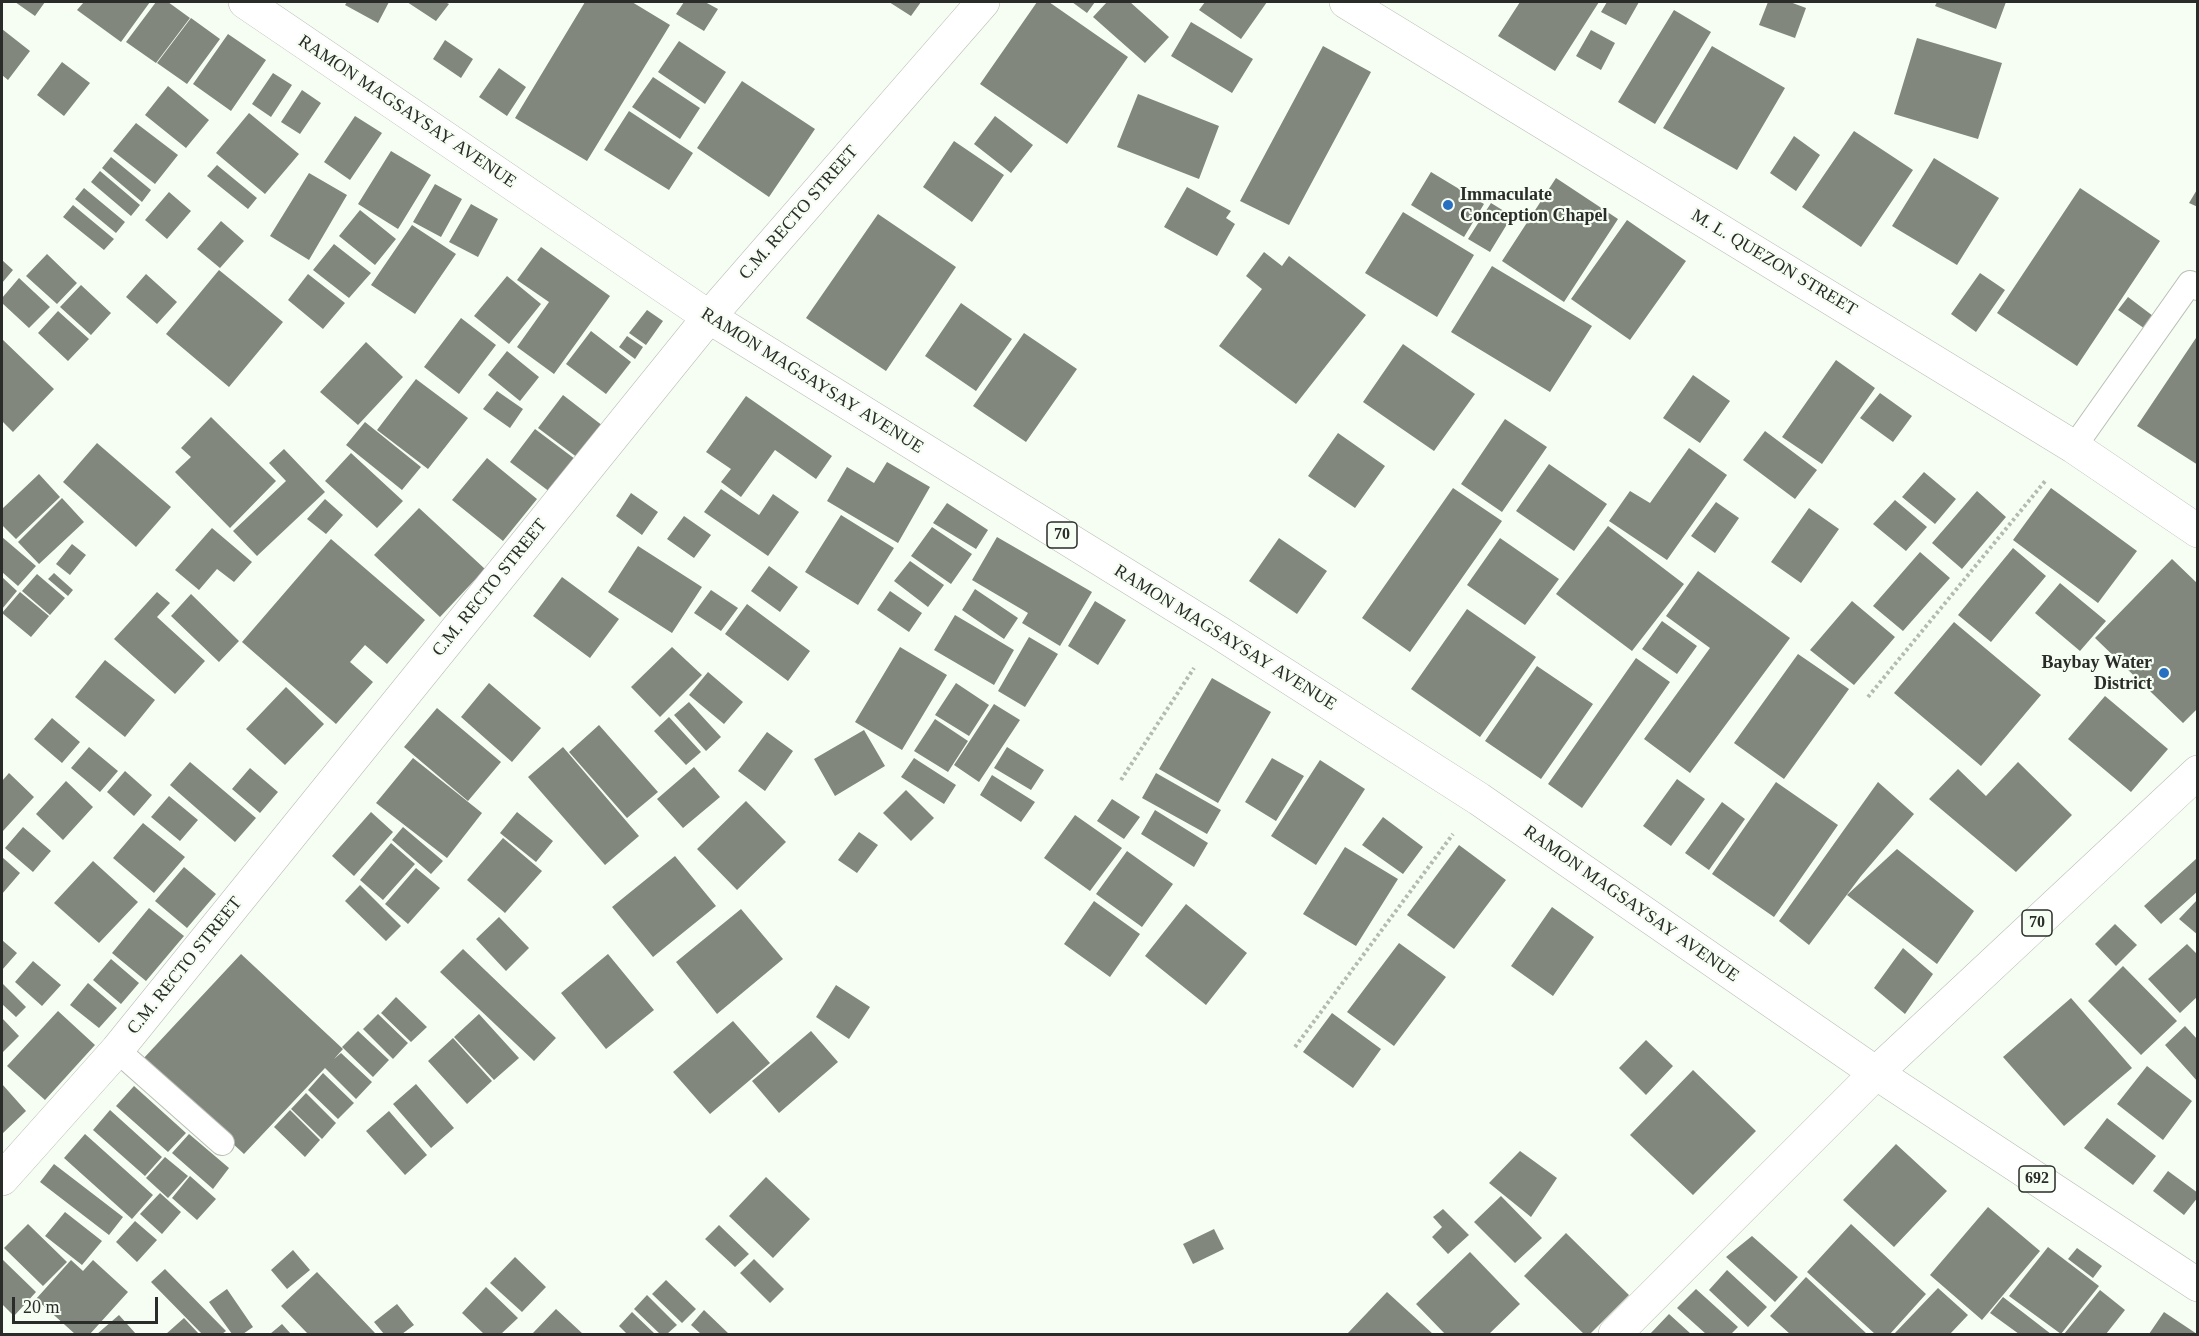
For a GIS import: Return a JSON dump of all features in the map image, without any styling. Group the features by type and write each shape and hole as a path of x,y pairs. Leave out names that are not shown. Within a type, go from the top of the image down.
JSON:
{"street":[{"name":"RAMON MAGSAYSAY AVENUE","path":"245,2 709,317 1218,632 1479,799 1876,1073 2198,1285"},
{"name":"C.M. RECTO STREET","path":"4,1169 117,1050 709,317 983,2"},
{"name":"M. L. QUEZON STREET","path":"1346,2 2073,447 2198,531"},
{"name":"70","path":"1876,1073 2198,772"},
{"path":"1615,1335 1876,1073"}],"lane":[{"path":"2073,447 2190,284 2198,288"},
{"path":"117,1050 222,1143"}],"path":[{"path":"1868,697 2073,447"},
{"path":"1121,780 1218,632"},
{"path":"1295,1047 1479,799"}],"building":[{"path":"15,2 45,2 35,16"},
{"path":"84,2 150,2 121,42 77,10"},
{"path":"156,2 168,2 190,18 156,63 126,42"},
{"path":"347,2 389,2 378,23 345,5"},
{"path":"407,2 445,2 449,4 436,21"},
{"path":"585,2 632,2 670,25 587,161 515,118"},
{"path":"684,2 705,2 718,9 704,31 676,14"},
{"path":"889,2 921,2 911,16"},
{"path":"1037,2 1049,2 1128,57 1067,144 980,84"},
{"path":"1072,2 1095,2 1087,13"},
{"path":"1107,2 1130,2 1169,37 1145,63 1093,17"},
{"path":"1205,2 1267,2 1241,39 1199,10"},
{"path":"1520,2 1599,2 1555,71 1498,36"},
{"path":"1607,2 1639,2 1626,25 1601,12"},
{"path":"1768,2 1790,2 1806,8 1795,38 1759,25"},
{"path":"1937,2 2006,2 1996,29 1935,6"},
{"path":"1674,10 1711,32 1655,124 1618,102"},
{"path":"191,18 220,39 187,84 157,63"},
{"path":"1191,22 1253,59 1232,93 1171,56"},
{"path":"2,29 30,51 8,80 2,75"},
{"path":"1591,30 1615,43 1601,70 1576,56"},
{"path":"228,34 266,60 231,111 193,84"},
{"path":"1917,38 2002,63 1978,139 1894,114"},
{"path":"445,40 473,59 461,78 433,59"},
{"path":"679,41 726,72 705,104 658,72"},
{"path":"1323,46 1371,72 1289,225 1240,201"},
{"path":"1712,46 1785,88 1737,170 1663,128"},
{"path":"62,62 90,83 64,116 37,95"},
{"path":"499,68 526,87 507,116 479,97"},
{"path":"273,73 292,85 271,117 252,104"},
{"path":"653,77 700,108 680,139 632,107"},
{"path":"742,81 815,129 769,197 697,148"},
{"path":"168,86 209,120 186,148 145,115"},
{"path":"302,90 321,103 300,134 281,122"},
{"path":"1138,94 1219,126 1199,179 1117,147"},
{"path":"629,111 693,153 669,190 604,150"},
{"path":"249,113 299,154 265,194 216,153"},
{"path":"355,116 382,133 350,180 324,162"},
{"path":"995,116 1033,145 1011,173 974,144"},
{"path":"136,123 178,155 155,184 113,151"},
{"path":"1854,131 1913,170 1861,247 1802,207"},
{"path":"1794,136 1820,155 1796,191 1770,173"},
{"path":"954,141 1004,175 972,222 923,187"},
{"path":"391,151 431,175 398,229 358,204"},
{"path":"111,157 151,190 142,202 102,168"},
{"path":"1934,158 1999,198 1957,265 1892,226"},
{"path":"217,165 257,198 248,209 207,176"},
{"path":"100,171 140,205 131,216 91,182"},
{"name":"Immaculate Conception Chapel","path":"1431,172 1484,204 1464,237 1411,205"},
{"path":"309,173 347,195 309,260 270,236"},
{"path":"1556,178 1618,219 1564,302 1502,261"},
{"path":"435,184 462,199 441,237 413,222"},
{"path":"1187,187 1231,211 1226,218 1235,224 1217,256 1164,227"},
{"path":"84,188 125,222 116,233 75,199"},
{"path":"2080,188 2160,241 2077,366 1997,313"},
{"path":"2198,188 2198,207 2189,203"},
{"path":"169,192 191,211 167,239 145,220"},
{"path":"1491,203 1512,216 1490,252 1468,239"},
{"path":"471,204 498,219 478,257 449,242"},
{"path":"73,205 114,239 104,250 63,217"},
{"path":"360,210 396,239 375,265 339,236"},
{"path":"1403,212 1474,255 1437,317 1365,273"},
{"path":"878,214 956,267 886,371 806,318"},
{"path":"1627,220 1686,261 1630,340 1571,299"},
{"path":"221,221 244,241 220,268 197,249"},
{"path":"412,225 456,254 415,314 371,285"},
{"path":"334,244 371,273 349,298 313,270"},
{"path":"541,247 610,296 554,374 517,347 549,302 517,280"},
{"path":"1264,252 1282,266 1289,256 1366,315 1296,404 1219,346 1262,289 1246,276"},
{"path":"47,254 77,283 57,304 26,276"},
{"path":"2,260 13,270 2,283"},
{"path":"1492,266 1592,326 1550,392 1451,332"},
{"path":"219,270 283,322 229,387 166,334"},
{"path":"1980,273 2005,290 1976,332 1951,314"},
{"path":"146,274 177,302 157,324 126,297"},
{"path":"308,274 345,303 323,329 288,300"},
{"path":"507,276 541,304 509,344 474,316"},
{"path":"19,278 50,307 29,328 2,303 2,298"},
{"path":"81,285 111,313 91,335 60,307"},
{"path":"2128,297 2157,319 2148,331 2118,310"},
{"path":"961,303 1012,339 976,391 925,356"},
{"path":"647,310 663,321 646,345 629,333"},
{"path":"58,311 89,339 68,361 38,333"},
{"path":"461,318 496,345 459,394 424,367"},
{"path":"591,331 631,362 606,394 566,364"},
{"path":"1024,333 1077,369 1026,442 973,406"},
{"path":"2198,335 2198,465 2137,426"},
{"path":"627,336 643,347 635,359 619,347"},
{"path":"2,339 54,389 13,432 2,421"},
{"path":"366,342 403,377 358,425 320,392"},
{"path":"1403,344 1475,394 1434,451 1363,402"},
{"path":"507,351 539,377 520,401 488,375"},
{"path":"1836,360 1875,388 1822,464 1782,437"},
{"path":"1693,375 1730,401 1700,443 1663,418"},
{"path":"416,379 468,418 428,469 377,430"},
{"path":"497,391 523,409 510,428 483,409"},
{"path":"1880,393 1912,416 1893,442 1860,418"},
{"path":"563,395 603,426 578,458 538,428"},
{"path":"746,396 832,456 816,479 775,450 741,497 721,482 731,469 706,452"},
{"path":"211,417 276,481 230,528 175,472 191,457 181,448"},
{"path":"1505,419 1547,447 1502,512 1461,484"},
{"path":"365,422 421,467 402,490 346,445"},
{"path":"535,429 575,459 550,492 510,462"},
{"path":"1765,431 1817,470 1795,499 1743,460"},
{"path":"1338,433 1385,466 1355,508 1308,476"},
{"path":"97,443 171,507 136,547 63,482"},
{"path":"1689,448 1727,475 1667,560 1609,521 1630,491 1650,503"},
{"path":"284,449 325,492 257,556 233,531 286,481 269,463"},
{"path":"351,453 403,501 377,528 325,481"},
{"path":"487,458 537,499 503,541 452,500"},
{"path":"887,462 930,487 898,543 827,501 847,467 874,483"},
{"path":"1549,464 1607,504 1574,551 1516,511"},
{"path":"1924,472 1956,499 1935,524 1902,497"},
{"path":"39,474 60,497 16,539 2,525 2,509"},
{"path":"1453,488 1502,521 1410,652 1362,618"},
{"path":"2051,488 2137,551 2098,603 2013,540"},
{"path":"721,489 759,515 773,494 799,512 768,556 704,512"},
{"path":"1977,491 2006,517 1962,569 1932,543"},
{"path":"631,493 658,512 642,535 616,516"},
{"path":"62,498 84,522 39,564 18,542"},
{"path":"325,499 343,515 326,534 307,519"},
{"path":"1895,500 1927,527 1906,551 1873,524"},
{"path":"1716,502 1739,518 1715,553 1691,536"},
{"path":"947,503 988,530 976,549 933,523"},
{"path":"419,508 485,569 440,617 374,555"},
{"path":"1809,508 1839,529 1801,583 1771,562"},
{"path":"841,515 894,548 858,605 805,572"},
{"path":"684,516 711,535 694,558 667,539"},
{"path":"1608,526 1684,584 1632,651 1556,594"},
{"path":"932,527 972,554 951,584 911,556"},
{"path":"212,528 252,562 234,582 217,569 199,590 175,570"},
{"path":"2,537 36,566 18,586 2,572"},
{"path":"997,537 1092,592 1060,646 1022,623 1028,613 972,580"},
{"path":"1279,538 1327,571 1297,614 1249,581"},
{"path":"1500,538 1559,579 1525,625 1467,585"},
{"path":"331,539 425,620 387,664 365,645 350,662 373,682 336,724 242,642"},
{"path":"72,544 86,555 70,575 56,564"},
{"path":"638,546 702,587 672,633 608,592"},
{"path":"2013,548 2046,576 1991,642 1958,615"},
{"path":"1920,552 1950,578 1903,631 1873,606"},
{"name":"Baybay Water District","path":"2172,559 2198,584 2198,708 2183,723 2095,638"},
{"path":"910,561 944,585 928,607 894,581"},
{"path":"769,566 798,587 780,612 751,591"},
{"path":"1698,571 1790,638 1690,773 1644,739 1710,648 1666,616"},
{"path":"54,573 73,590 68,596 48,579"},
{"path":"37,574 65,598 50,615 22,591"},
{"path":"2,577 17,591 2,609"},
{"path":"562,577 619,619 590,658 533,616"},
{"path":"2060,583 2106,621 2080,651 2035,613"},
{"path":"975,589 1018,618 1004,639 962,610"},
{"path":"711,590 738,608 721,631 694,613"},
{"path":"890,591 922,613 909,632 877,610"},
{"path":"20,592 49,616 31,637 2,613"},
{"path":"157,592 170,603 157,617 205,661 175,694 114,639"},
{"path":"191,594 239,641 219,662 171,616"},
{"path":"1095,601 1126,620 1098,665 1068,646"},
{"path":"1852,601 1895,637 1854,685 1810,650"},
{"path":"747,604 810,651 788,681 725,634"},
{"path":"1467,609 1536,657 1480,737 1411,689"},
{"path":"955,615 1014,650 994,685 934,650"},
{"path":"1662,621 1697,646 1677,674 1642,649"},
{"path":"1954,622 2041,695 1981,766 1894,693"},
{"path":"1029,637 1058,654 1025,707 998,691"},
{"path":"672,647 702,675 660,717 631,687"},
{"path":"900,647 947,675 902,750 855,722"},
{"path":"1798,654 1849,689 1784,779 1734,743"},
{"path":"1636,658 1670,682 1582,808 1548,784"},
{"path":"105,660 155,700 125,737 75,697"},
{"path":"1537,666 1593,704 1541,779 1485,741"},
{"path":"708,672 743,702 724,724 689,695"},
{"path":"1212,678 1271,712 1218,803 1159,769"},
{"path":"489,683 541,728 512,762 461,717"},
{"path":"956,683 989,705 969,736 935,715"},
{"path":"286,687 324,724 285,765 246,729"},
{"path":"2105,696 2168,749 2131,792 2068,739"},
{"path":"689,702 721,737 706,751 674,715"},
{"path":"994,704 1020,720 979,782 954,765"},
{"path":"437,708 501,762 468,801 404,747"},
{"path":"669,717 701,752 686,765 654,731"},
{"path":"52,718 80,742 62,763 34,739"},
{"path":"935,719 968,741 948,772 914,751"},
{"path":"599,725 658,792 627,818 569,752"},
{"path":"864,730 885,766 835,796 814,759"},
{"path":"767,732 793,751 765,791 738,771"},
{"path":"89,747 118,771 100,792 71,768"},
{"path":"563,747 639,836 605,865 528,777"},
{"path":"1007,747 1044,770 1031,790 994,768"},
{"path":"413,758 482,813 447,858 376,803"},
{"path":"914,758 956,785 944,804 901,777"},
{"path":"1272,758 1304,776 1276,821 1245,802"},
{"path":"1320,760 1365,789 1316,865 1271,836"},
{"path":"190,762 256,818 235,842 170,785"},
{"path":"2018,762 2072,815 2016,872 1929,799 1958,769 1986,796"},
{"path":"694,767 720,797 683,828 657,799"},
{"path":"250,768 278,792 260,813 232,789"},
{"path":"125,771 152,795 134,816 107,792"},
{"path":"9,773 34,797 3,831 2,781"},
{"path":"1156,773 1221,810 1207,834 1142,798"},
{"path":"992,775 1035,802 1021,822 980,795"},
{"path":"1677,779 1705,799 1671,846 1643,826"},
{"path":"66,781 93,807 63,840 36,814"},
{"path":"1776,782 1838,825 1774,917 1712,874"},
{"path":"1878,782 1914,814 1861,876 1809,945 1779,921"},
{"path":"906,790 934,818 911,841 883,813"},
{"path":"169,796 198,820 180,841 151,817"},
{"path":"1112,799 1140,817 1124,839 1097,821"},
{"path":"746,801 786,842 737,890 697,849"},
{"path":"1722,802 1745,819 1709,870 1685,853"},
{"path":"1155,810 1208,843 1194,867 1141,834"},
{"path":"371,812 393,832 354,876 332,856"},
{"path":"517,812 553,841 536,862 500,833"},
{"path":"1075,815 1122,848 1090,891 1044,858"},
{"path":"1383,817 1423,847 1403,874 1362,845"},
{"path":"143,823 185,857 154,893 113,858"},
{"path":"23,827 51,851 33,872 5,848"},
{"path":"403,827 443,861 431,874 392,840"},
{"path":"859,832 878,845 857,873 838,860"},
{"path":"503,838 542,871 505,913 467,880"},
{"path":"391,843 415,864 383,900 360,880"},
{"path":"1459,845 1506,880 1454,949 1407,915"},
{"path":"1345,847 1398,879 1356,946 1303,914"},
{"path":"1897,849 1974,911 1937,964 1847,895"},
{"path":"1127,851 1173,884 1142,927 1096,894"},
{"path":"675,856 716,906 653,957 612,907"},
{"path":"2,857 20,873 2,894"},
{"path":"2196,859 2198,861 2198,891 2161,924 2144,906"},
{"path":"93,861 138,902 99,943 54,903"},
{"path":"184,867 216,894 187,928 155,901"},
{"path":"416,868 440,888 408,924 385,904"},
{"path":"360,885 401,926 386,941 345,901"},
{"path":"2198,899 2198,935 2179,919"},
{"path":"1094,901 1140,934 1110,977 1064,944"},
{"path":"1186,904 1247,953 1206,1005 1145,956"},
{"path":"1552,907 1594,937 1553,996 1511,966"},
{"path":"149,908 184,936 146,981 112,953"},
{"path":"741,909 783,959 717,1014 676,962"},
{"path":"499,917 529,948 506,971 476,939"},
{"path":"2115,924 2137,945 2116,966 2095,944"},
{"path":"2,940 17,953 2,970"},
{"path":"1399,943 1446,977 1394,1046 1347,1012"},
{"path":"2187,944 2198,955 2198,996 2180,1013 2148,979"},
{"path":"1903,948 1933,974 1905,1014 1874,988"},
{"path":"463,949 556,1038 534,1061 440,972"},
{"path":"241,954 343,1049 334,1059 341,1053 372,1082 356,1099 325,1068 244,1154 142,1060"},
{"path":"608,954 654,1010 606,1049 561,993"},
{"path":"111,959 139,983 121,1004 93,980"},
{"path":"33,961 61,985 42,1006 15,982"},
{"path":"2123,966 2177,1021 2141,1055 2088,1001"},
{"path":"2,983 26,1007 16,1017 2,1004"},
{"path":"88,983 117,1008 99,1028 70,1005"},
{"path":"836,985 870,1007 849,1039 816,1017"},
{"path":"396,997 427,1027 411,1042 381,1013"},
{"path":"2071,998 2132,1068 2064,1126 2003,1057"},
{"path":"58,1011 95,1045 45,1100 7,1066"},
{"path":"1332,1013 1381,1049 1353,1088 1303,1052"},
{"path":"378,1014 408,1043 393,1059 363,1029"},
{"path":"479,1014 519,1058 494,1080 454,1037"},
{"path":"2,1018 19,1036 2,1053"},
{"path":"733,1021 770,1063 710,1114 673,1072"},
{"path":"2185,1026 2198,1040 2198,1082 2165,1045"},
{"path":"358,1031 389,1060 373,1077 342,1047"},
{"path":"811,1031 838,1062 779,1113 752,1081"},
{"path":"453,1038 492,1081 467,1104 428,1061"},
{"path":"1646,1040 1673,1066 1646,1095 1619,1068"},
{"path":"2147,1066 2192,1101 2163,1140 2117,1104"},
{"path":"1693,1070 1756,1131 1693,1195 1630,1135"},
{"path":"323,1073 354,1103 338,1119 308,1090"},
{"path":"2,1084 26,1111 2,1134"},
{"path":"416,1084 454,1128 431,1148 393,1104"},
{"path":"134,1086 186,1133 168,1152 116,1106"},
{"path":"306,1093 336,1123 322,1139 291,1109"},
{"path":"110,1110 162,1157 145,1176 93,1130"},
{"path":"290,1110 320,1140 305,1157 274,1127"},
{"path":"389,1111 427,1155 405,1175 366,1131"},
{"path":"2107,1118 2156,1156 2133,1185 2084,1148"},
{"path":"85,1134 153,1195 132,1219 64,1158"},
{"path":"189,1134 229,1168 213,1189 172,1153"},
{"path":"1896,1144 1947,1191 1894,1247 1843,1200"},
{"path":"1520,1151 1557,1178 1531,1217 1489,1183"},
{"path":"165,1157 188,1176 168,1198 146,1178"},
{"path":"54,1164 123,1217 109,1235 40,1182"},
{"path":"2168,1171 2198,1193 2198,1197 2184,1215 2153,1191"},
{"path":"190,1176 216,1199 197,1220 172,1198"},
{"path":"766,1177 810,1219 773,1258 729,1216"},
{"path":"160,1193 181,1212 162,1234 140,1214"},
{"path":"1501,1196 1542,1238 1515,1263 1474,1222"},
{"path":"1988,1207 2040,1251 1982,1320 1930,1275"},
{"path":"1443,1209 1469,1235 1448,1254 1432,1237 1442,1227 1433,1217"},
{"path":"65,1212 102,1241 82,1265 45,1236"},
{"path":"135,1221 157,1240 137,1262 116,1242"},
{"path":"28,1224 67,1262 43,1286 4,1248"},
{"path":"1851,1224 1926,1294 1890,1334 1875,1334 1807,1272"},
{"path":"719,1225 749,1254 735,1267 705,1239"},
{"path":"1214,1229 1224,1249 1193,1264 1183,1244"},
{"path":"1566,1233 1629,1295 1590,1334 1584,1334 1524,1276"},
{"path":"1752,1236 1798,1277 1775,1302 1726,1257"},
{"path":"2048,1247 2099,1286 2061,1334 2009,1296"},
{"path":"2077,1248 2102,1266 2093,1278 2068,1259"},
{"path":"293,1250 310,1270 287,1289 271,1270"},
{"path":"1470,1252 1520,1304 1489,1334 1445,1334 1416,1304"},
{"path":"515,1257 546,1287 522,1312 490,1283"},
{"path":"2,1259 36,1292 14,1316 2,1304"},
{"path":"754,1259 784,1289 770,1303 740,1273"},
{"path":"71,1260 83,1271 93,1260 128,1292 90,1334 75,1334 36,1299"},
{"path":"165,1269 226,1331 222,1334 202,1334 151,1282"},
{"path":"1727,1270 1767,1307 1748,1327 1709,1290"},
{"path":"317,1272 375,1333 308,1334 281,1306"},
{"path":"1806,1277 1867,1334 1790,1334 1770,1316"},
{"path":"666,1280 696,1309 682,1323 652,1294"},
{"path":"486,1287 518,1318 501,1334 484,1334 462,1313"},
{"path":"1938,1288 1968,1315 1950,1334 1894,1334"},
{"path":"227,1289 253,1327 243,1334 232,1334 209,1302"},
{"path":"1696,1289 1738,1327 1731,1334 1706,1334 1677,1308"},
{"path":"2100,1290 2125,1310 2106,1334 2064,1334"},
{"path":"1387,1292 1433,1334 1347,1334"},
{"path":"647,1295 677,1325 667,1334 660,1334 634,1309"},
{"path":"2003,1297 2051,1334 2019,1334 1990,1313"},
{"path":"397,1304 414,1325 402,1334 384,1334 374,1322"},
{"path":"556,1309 583,1334 532,1334"},
{"path":"704,1310 729,1334 701,1334 691,1325"},
{"path":"632,1312 655,1334 627,1334 619,1326"},
{"path":"2164,1312 2197,1334 2149,1334"},
{"path":"1669,1314 1691,1334 1650,1334"},
{"path":"119,1315 136,1334 97,1334"},
{"path":"184,1318 199,1334 166,1334"},
{"path":"282,1324 291,1334 270,1334"}],"place":[{"name":"Immaculate Conception Chapel","path":"1448,205"},
{"name":"Baybay Water District","path":"2164,673"}]}
